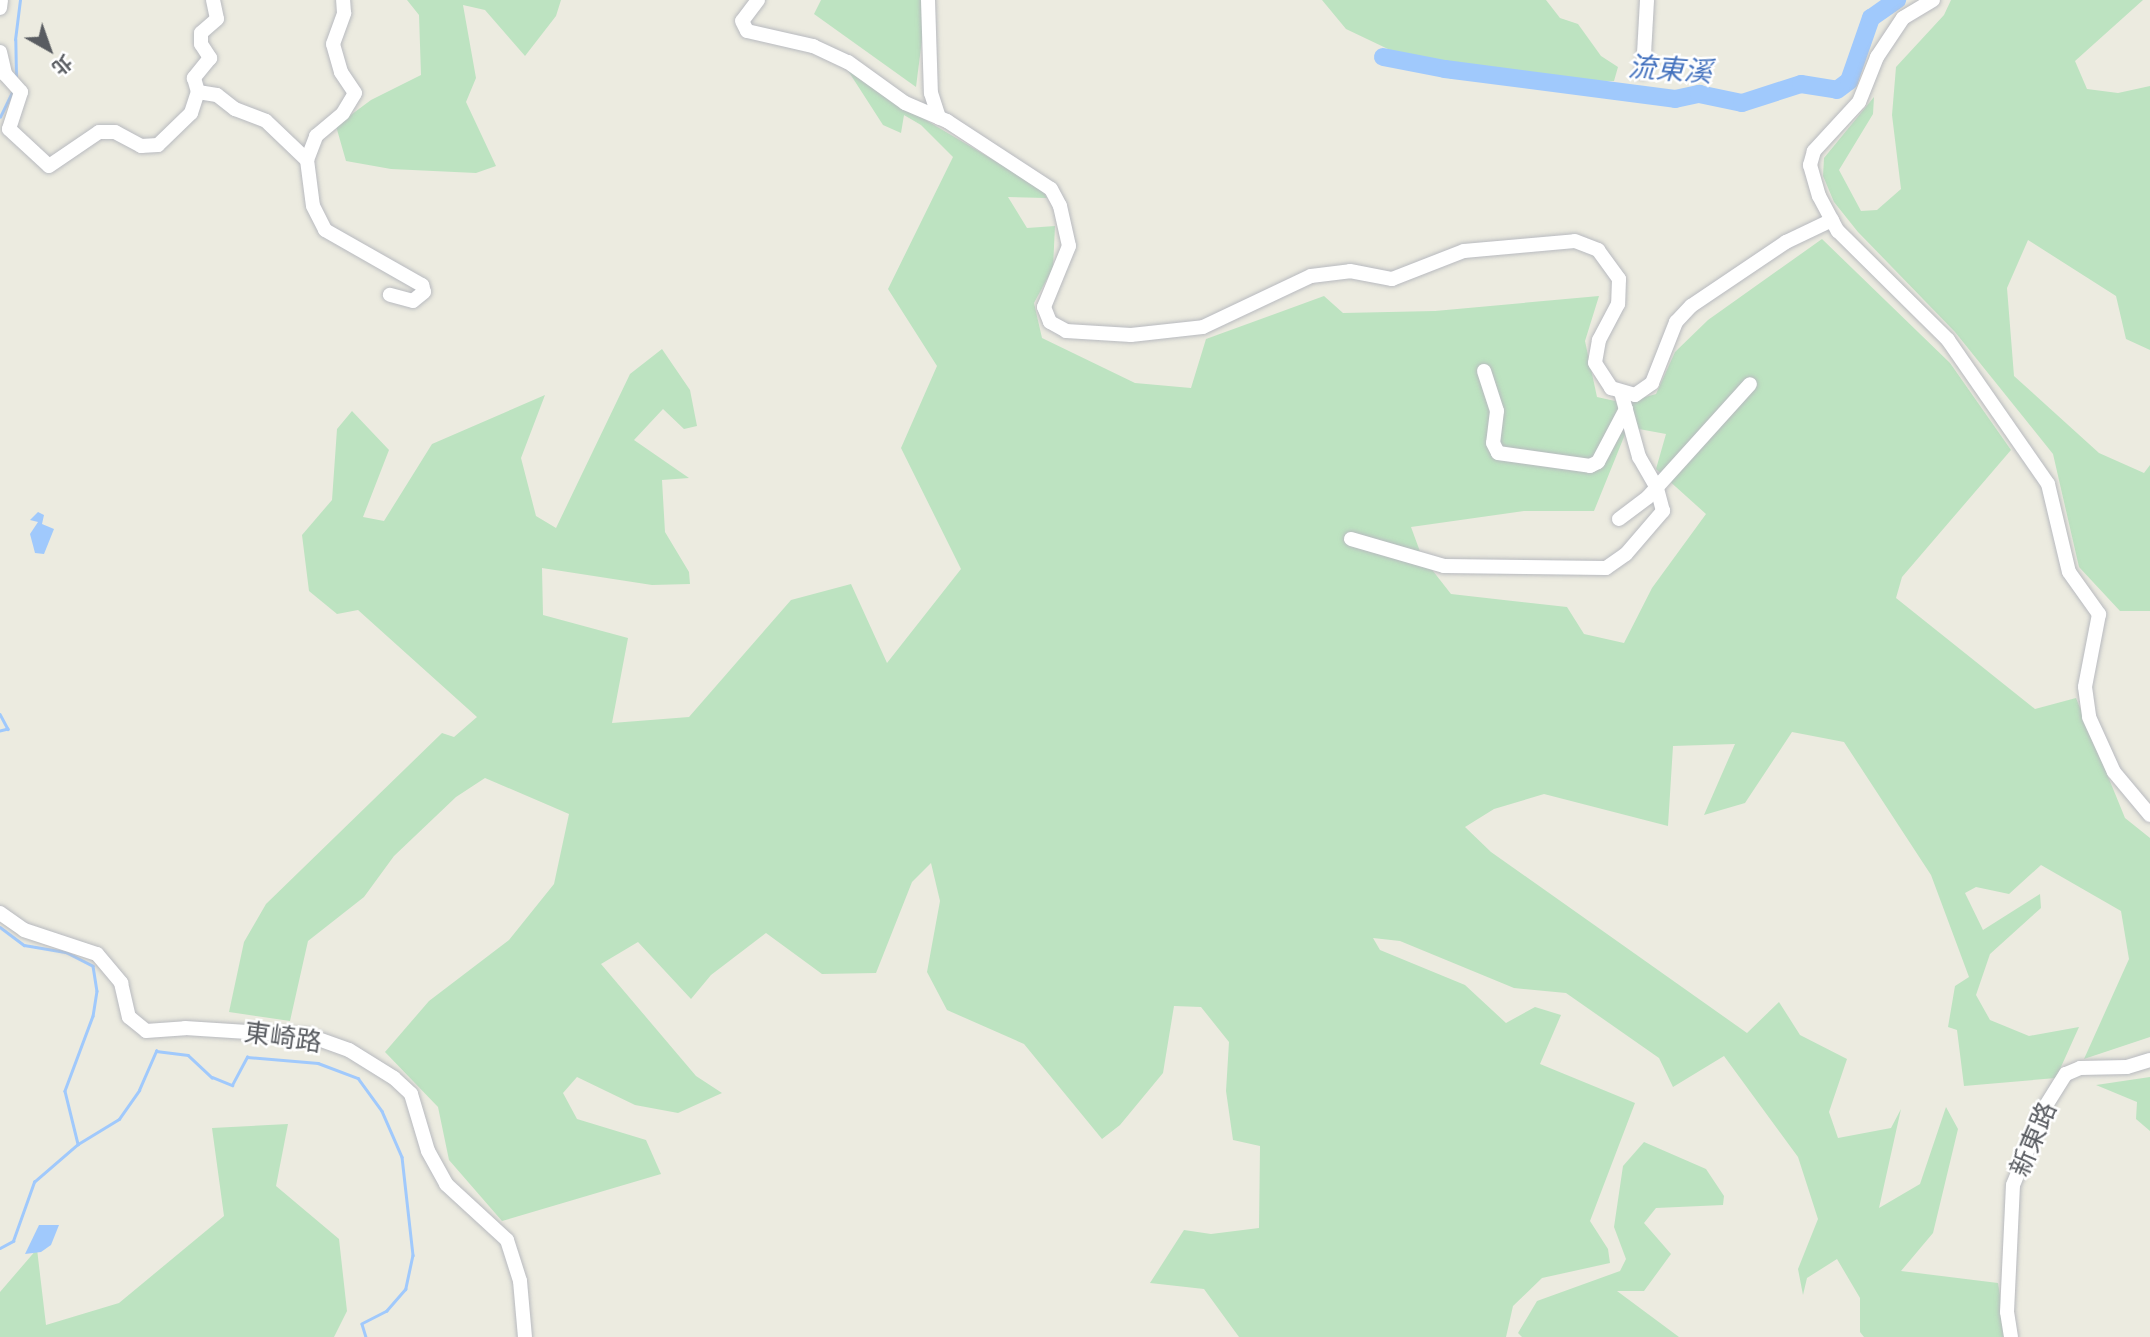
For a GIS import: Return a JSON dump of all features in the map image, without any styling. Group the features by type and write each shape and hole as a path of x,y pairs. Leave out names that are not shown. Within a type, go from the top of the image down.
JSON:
{"street":[{"path":"0,8 1,0"},
{"path":"0,52 15,84 9,129 49,166 99,132 115,132 141,146 158,145 191,113 198,92 194,78 210,58 201,44 201,33 217,19 213,0"},
{"path":"343,0 344,13 332,44 341,72 355,93 343,113 316,136 307,160 313,206 326,230 422,285 424,292 413,301 390,295"},
{"path":"758,0 742,21 745,29 821,48 908,105 939,118 1026,170 1056,197 1069,246 1044,307 1050,322 1066,331 1131,335 1203,327 1311,276 1350,271 1392,279 1464,251 1575,241 1598,250 1619,279 1618,304 1599,340 1595,363 1603,382 1621,392 1635,395 1652,383 1676,322 1691,306 1786,242 1832,220"},
{"path":"928,0 931,93 939,118"},
{"path":"1643,72 1647,0"},
{"path":"1933,0 1903,19 1877,57 1859,103 1814,151 1811,165 1832,220 1948,340 2048,484 2070,572 2099,614 2084,702 2114,772 2150,815"},
{"path":"198,92 217,94 235,108 266,121 307,160"},
{"path":"1484,371 1497,411 1493,443 1498,453 1590,466 1598,462 1626,409"},
{"path":"1619,519 1657,488 1750,384"},
{"path":"1351,539 1444,566 1606,568 1626,554 1663,511 1657,488 1639,457 1621,392"},
{"name":"東崎路","path":"0,912 24,930 97,954 121,983 129,1017 146,1031 185,1028 310,1036 349,1050 394,1079 411,1094 428,1151 446,1184 507,1240 520,1280 525,1337"},
{"name":"新東路","path":"2011,1337 2007,1312 2012,1193 2023,1152 2045,1107 2066,1074 2080,1068 2127,1067 2150,1060"}],"green space":[{"path":"407,0 561,0 556,16 525,56 485,10 463,5 476,78 466,102 496,166 476,173 391,169 346,161 336,126 371,100 421,75 419,15"},
{"path":"821,0 927,0 916,87 814,14"},
{"path":"1322,0 1546,0 1560,18 1578,24 1601,56 1618,67 1614,81 1451,79 1346,29"},
{"path":"1951,0 2143,0 2075,61 2087,89 2118,93 2150,86 2150,350 2126,339 2116,296 2028,240 2007,288 2014,376 2099,453 2144,473 2150,465 2150,611 2120,611 2079,567 2053,454 1955,332 1858,232 1834,202 1823,176 1824,158 1874,97 1873,114 1839,170 1861,211 1877,210 1901,189 1892,115 1896,67 1944,15"},
{"path":"845,66 907,109 1041,188 1047,198 1008,197 1027,228 1055,226 1053,268 1034,303 1042,338 1135,383 1191,388 1206,339 1324,296 1343,313 1435,311 1599,296 1585,341 1597,397 1624,403 1656,394 1675,352 1708,320 1822,239 1950,363 2011,450 1902,577 1896,598 2035,709 2076,698 2125,818 2150,838 2150,1037 2084,1059 2129,959 2121,911 2041,865 2009,894 1976,887 1965,893 1983,930 2040,894 2041,908 1990,954 1976,995 1990,1020 2029,1036 2079,1027 2056,1078 1964,1086 1957,1030 1948,1027 1955,986 1969,977 1931,875 1844,742 1792,732 1745,803 1704,815 1735,744 1673,746 1668,826 1544,794 1494,809 1465,827 1491,852 1747,1033 1779,1002 1800,1035 1847,1059 1829,1112 1838,1138 1891,1128 1901,1109 1879,1208 1920,1184 1946,1107 1958,1129 1933,1233 1901,1271 1998,1283 2007,1337 1864,1337 1860,1332 1860,1298 1837,1259 1807,1278 1803,1295 1798,1269 1818,1219 1798,1157 1724,1056 1673,1087 1659,1058 1566,993 1514,988 1400,941 1373,938 1380,950 1465,985 1506,1023 1535,1007 1561,1015 1540,1064 1635,1103 1590,1221 1608,1249 1610,1263 1542,1278 1513,1306 1506,1337 1239,1337 1204,1289 1150,1283 1184,1230 1211,1234 1259,1228 1260,1146 1233,1140 1226,1091 1229,1042 1201,1007 1174,1006 1163,1073 1120,1125 1102,1139 1024,1044 947,1010 927,972 940,901 931,863 912,882 876,973 822,974 766,933 711,975 691,999 638,942 601,964 696,1076 722,1093 678,1113 635,1105 577,1077 563,1093 577,1119 646,1140 661,1174 502,1221 449,1160 438,1107 385,1052 429,1001 509,940 554,884 569,814 485,778 456,797 394,856 364,897 308,941 290,1021 229,1012 244,942 266,904 442,733 454,737 477,717 358,610 337,614 309,591 302,535 332,500 337,429 352,411 389,450 363,517 384,521 432,444 545,395 521,458 536,516 556,528 630,374 662,349 690,390 697,426 684,429 663,409 634,440 689,478 662,480 665,532 689,572 690,584 652,585 542,568 543,615 628,638 612,723 689,717 791,600 851,584 887,663 961,569 901,448 937,366 888,289 953,157 921,125 904,115 901,133 883,125","holes":["1628,427 1666,434 1656,469 1706,514 1652,588 1624,643 1584,634 1567,607 1451,594 1422,557 1411,527 1524,511 1594,511"]},
{"path":"2150,1077 2150,1131 2136,1119 2137,1102 2096,1085"},
{"path":"288,1124 276,1186 339,1239 347,1311 334,1337 0,1337 0,1292 37,1249 46,1325 119,1303 224,1216 212,1128"},
{"path":"1644,1142 1706,1169 1724,1196 1723,1205 1656,1208 1644,1223 1671,1254 1644,1291 1617,1291 1679,1337 1522,1337 1518,1333 1537,1301 1620,1271 1626,1259 1614,1227 1623,1166"}],"water":[{"path":"38,512 44,515 42,524 54,529 44,554 35,553 30,534 38,522 30,520"},
{"path":"39,1225 59,1225 51,1245 41,1252 25,1254"}],"waterway":[{"path":"16,79 15,40 20,0"},
{"name":"流東溪","path":"1383,57 1445,69 1675,99 1699,94 1742,103 1801,84 1837,90 1849,81 1871,18 1897,0"},
{"path":"0,117 12,92"},
{"path":"0,714 8,729 0,731"},
{"path":"0,927 24,945 66,952 93,966 97,991 93,1016 65,1091 78,1144 119,1119 139,1090 156,1051 188,1055 212,1077 232,1085 247,1057 318,1063 358,1078 382,1111 402,1157 413,1255 406,1289 387,1311 362,1324 366,1337"},
{"path":"0,1248 13,1241 34,1182 78,1144"}]}
